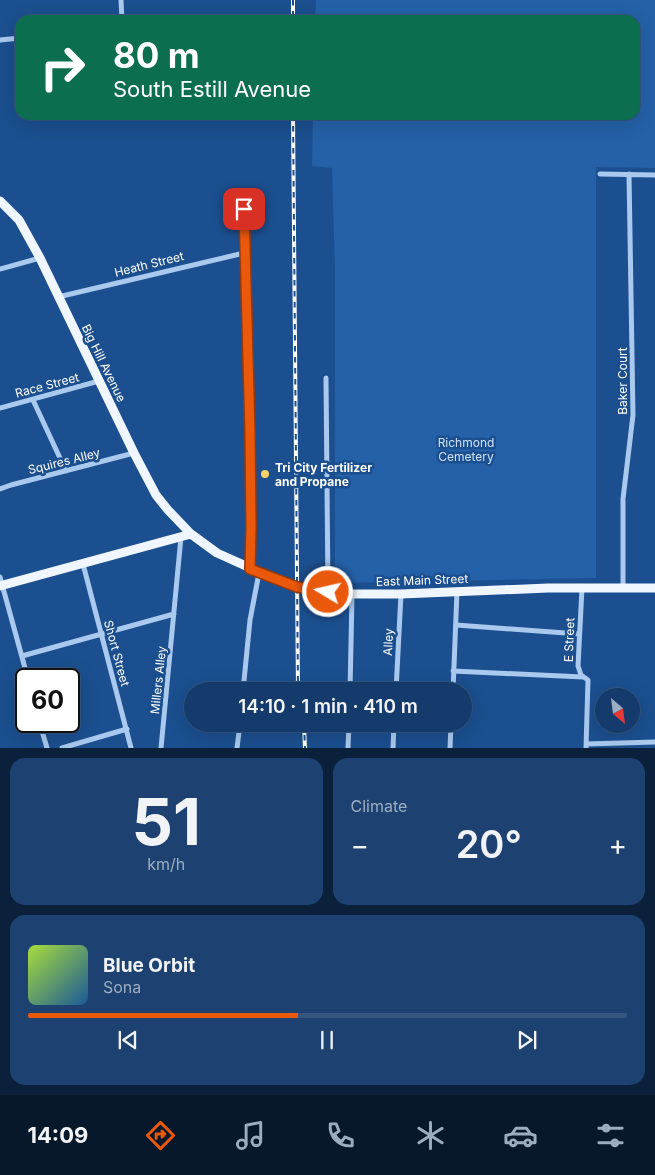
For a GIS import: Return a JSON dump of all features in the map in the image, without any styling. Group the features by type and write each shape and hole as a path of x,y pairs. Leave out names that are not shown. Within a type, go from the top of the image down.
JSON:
{"main road":[{"name":"Big Hill Avenue","path":"0,201 19,220 40,258 98,381 156,495 191,534"},
{"name":"East Main Street","path":"191,534 217,553 250,569 297,587 352,595 582,588 655,588"},
{"path":"1,583 83,564 191,534"}],"street":[{"path":"121,0 122,15"},
{"path":"0,40 15,38"},
{"path":"600,174 655,175"},
{"name":"Baker Court","path":"624,588 623,499 633,415 629,174"},
{"path":"244,209 250,434 250,569"},
{"name":"Heath Street","path":"58,297 244,253"},
{"path":"0,269 40,258"},
{"path":"326,378 328,592"},
{"name":"Race Street","path":"0,408 98,381"},
{"path":"33,400 66,471"},
{"name":"Squires Alley","path":"0,489 134,452"},
{"name":"Millers Alley","path":"161,748 181,537"},
{"name":"Short Street","path":"83,564 131,748"},
{"path":"244,682 249,634 259,572"},
{"path":"1,583 25,668"},
{"name":"E Street","path":"582,588 578,666 589,684 586,746"},
{"path":"453,682 457,591"},
{"name":"Alley","path":"396,682 401,594"},
{"path":"350,682 352,595"},
{"path":"22,656 174,614"},
{"path":"456,625 580,634"},
{"path":"453,671 583,677"},
{"path":"62,748 127,729"},
{"path":"237,748 239,732"},
{"path":"348,748 349,732"},
{"path":"393,748 394,732"},
{"path":"450,748 451,732"},
{"path":"42,733 46,748"},
{"path":"586,746 655,742"}],"green space":[{"name":"Richmond Cemetery","path":"316,0 655,0 655,168 596,167 596,578 335,583 335,270 332,168 312,166 313,120 640,120 640,15 315,15"}],"railway":[{"path":"293,0 293,15"},
{"path":"293,120 298,682"},
{"path":"304,732 305,748"}],"place":[{"name":"Tri City Fertilizer and Propane","path":"265,474"}],"route":[{"path":"244,209 250,434 250,569 286,584 328,592"}]}
